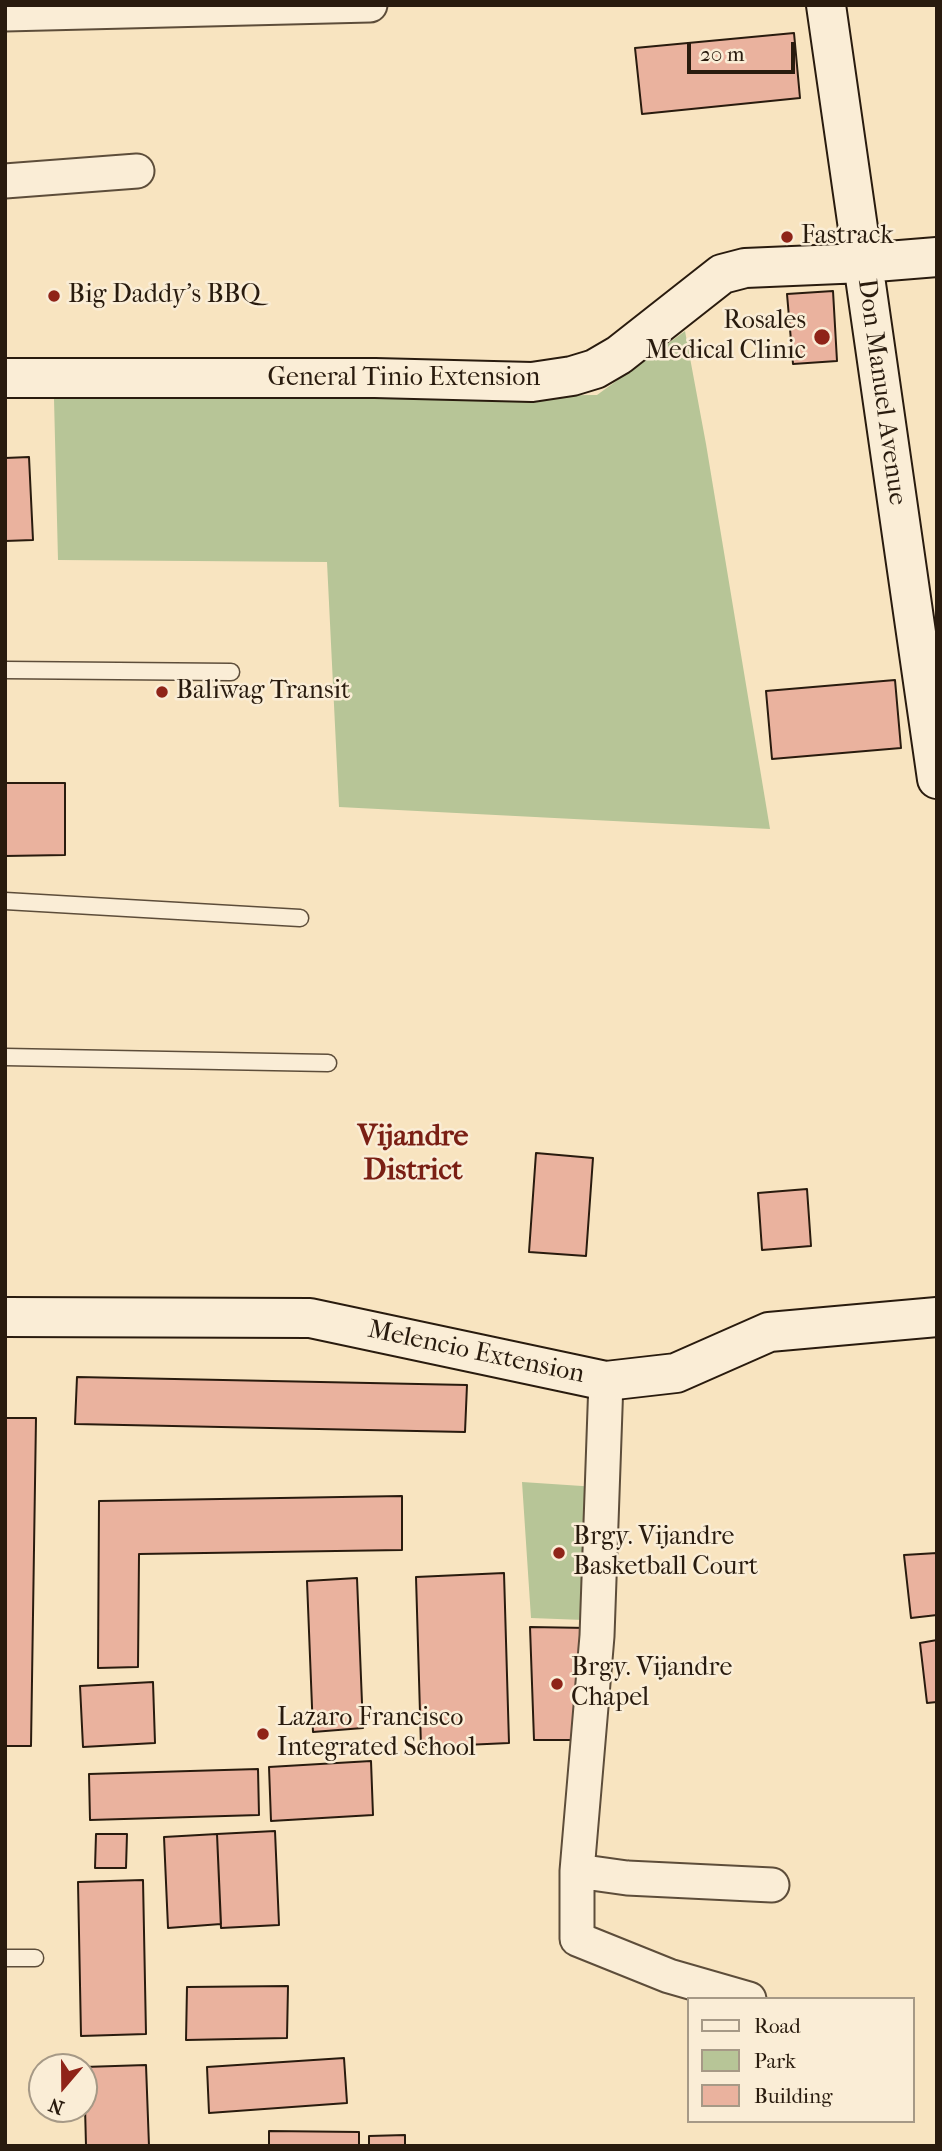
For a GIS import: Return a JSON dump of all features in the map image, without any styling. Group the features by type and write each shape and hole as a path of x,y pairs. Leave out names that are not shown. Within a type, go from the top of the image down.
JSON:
{"street":[{"path":"5,14 370,5"},
{"name":"Don Manuel Avenue","path":"826,5 937,779"},
{"path":"5,181 137,171"},
{"name":"General Tinio Extension","path":"5,379 375,379 532,382 572,376 595,369 619,355 722,274 745,268 937,257"},
{"name":"Melencio Extension","path":"5,1317 310,1318 606,1381 676,1373 769,1332 937,1317"},
{"path":"606,1381 597,1636 577,1871 577,1939 669,1976 742,1997"},
{"path":"577,1871 627,1878 772,1885"}],"lane":[{"path":"5,670 231,672"},
{"path":"5,901 300,918"},
{"path":"5,1056 328,1063"},
{"path":"5,1958 35,1958"}],"green space":[{"path":"685,331 770,829 339,807 327,562 58,560 54,399 597,395"},
{"name":"Brgy. Vijandre Basketball Court","path":"522,1482 597,1487 584,1620 531,1618"}],"building":[{"path":"794,33 800,98 642,114 635,48"},
{"path":"833,291 837,361 793,364 787,294"},
{"path":"29,457 33,540 5,541 5,458"},
{"path":"895,680 901,748 772,759 766,691"},
{"path":"5,783 65,783 65,855 5,856"},
{"path":"536,1153 593,1158 586,1256 529,1252"},
{"path":"807,1189 811,1246 762,1250 758,1193"},
{"path":"77,1377 467,1385 465,1432 75,1424"},
{"path":"5,1418 36,1418 31,1746 5,1746"},
{"path":"402,1496 402,1550 139,1554 138,1667 98,1668 99,1501"},
{"path":"937,1553 937,1615 911,1618 904,1555"},
{"path":"504,1573 509,1743 421,1747 416,1577"},
{"path":"357,1578 363,1728 313,1732 307,1581"},
{"name":"Brgy. Vijandre Chapel","path":"530,1627 588,1628 577,1740 534,1740"},
{"path":"937,1640 937,1702 927,1703 920,1643"},
{"path":"153,1682 155,1743 83,1747 80,1686"},
{"path":"371,1761 373,1815 271,1821 269,1767"},
{"path":"258,1769 259,1815 90,1820 89,1774"},
{"path":"275,1831 279,1925 221,1928 217,1834"},
{"path":"96,1834 127,1834 126,1868 95,1868"},
{"path":"217,1834 221,1924 168,1928 164,1837"},
{"path":"143,1880 146,2034 81,2036 78,1882"},
{"path":"288,1986 287,2038 186,2040 187,1987"},
{"path":"344,2058 347,2103 209,2113 207,2067"},
{"path":"146,2065 149,2146 86,2146 85,2123 98,2123 98,2067"},
{"path":"269,2131 359,2132 359,2146 269,2146"},
{"path":"405,2135 405,2146 369,2146 369,2136"}],"place":[{"name":"Fastrack","path":"787,237"},
{"name":"Big Daddy's BBQ","path":"54,296"},
{"name":"Rosales Medical Clinic","path":"822,337"},
{"name":"Baliwag Transit","path":"162,692"},
{"name":"Brgy. Vijandre Basketball Court","path":"559,1553"},
{"name":"Brgy. Vijandre Chapel","path":"557,1684"},
{"name":"Lazaro Francisco Integrated School","path":"263,1734"}],"district":[{"name":"Vijandre District","path":"413,1155"}]}
